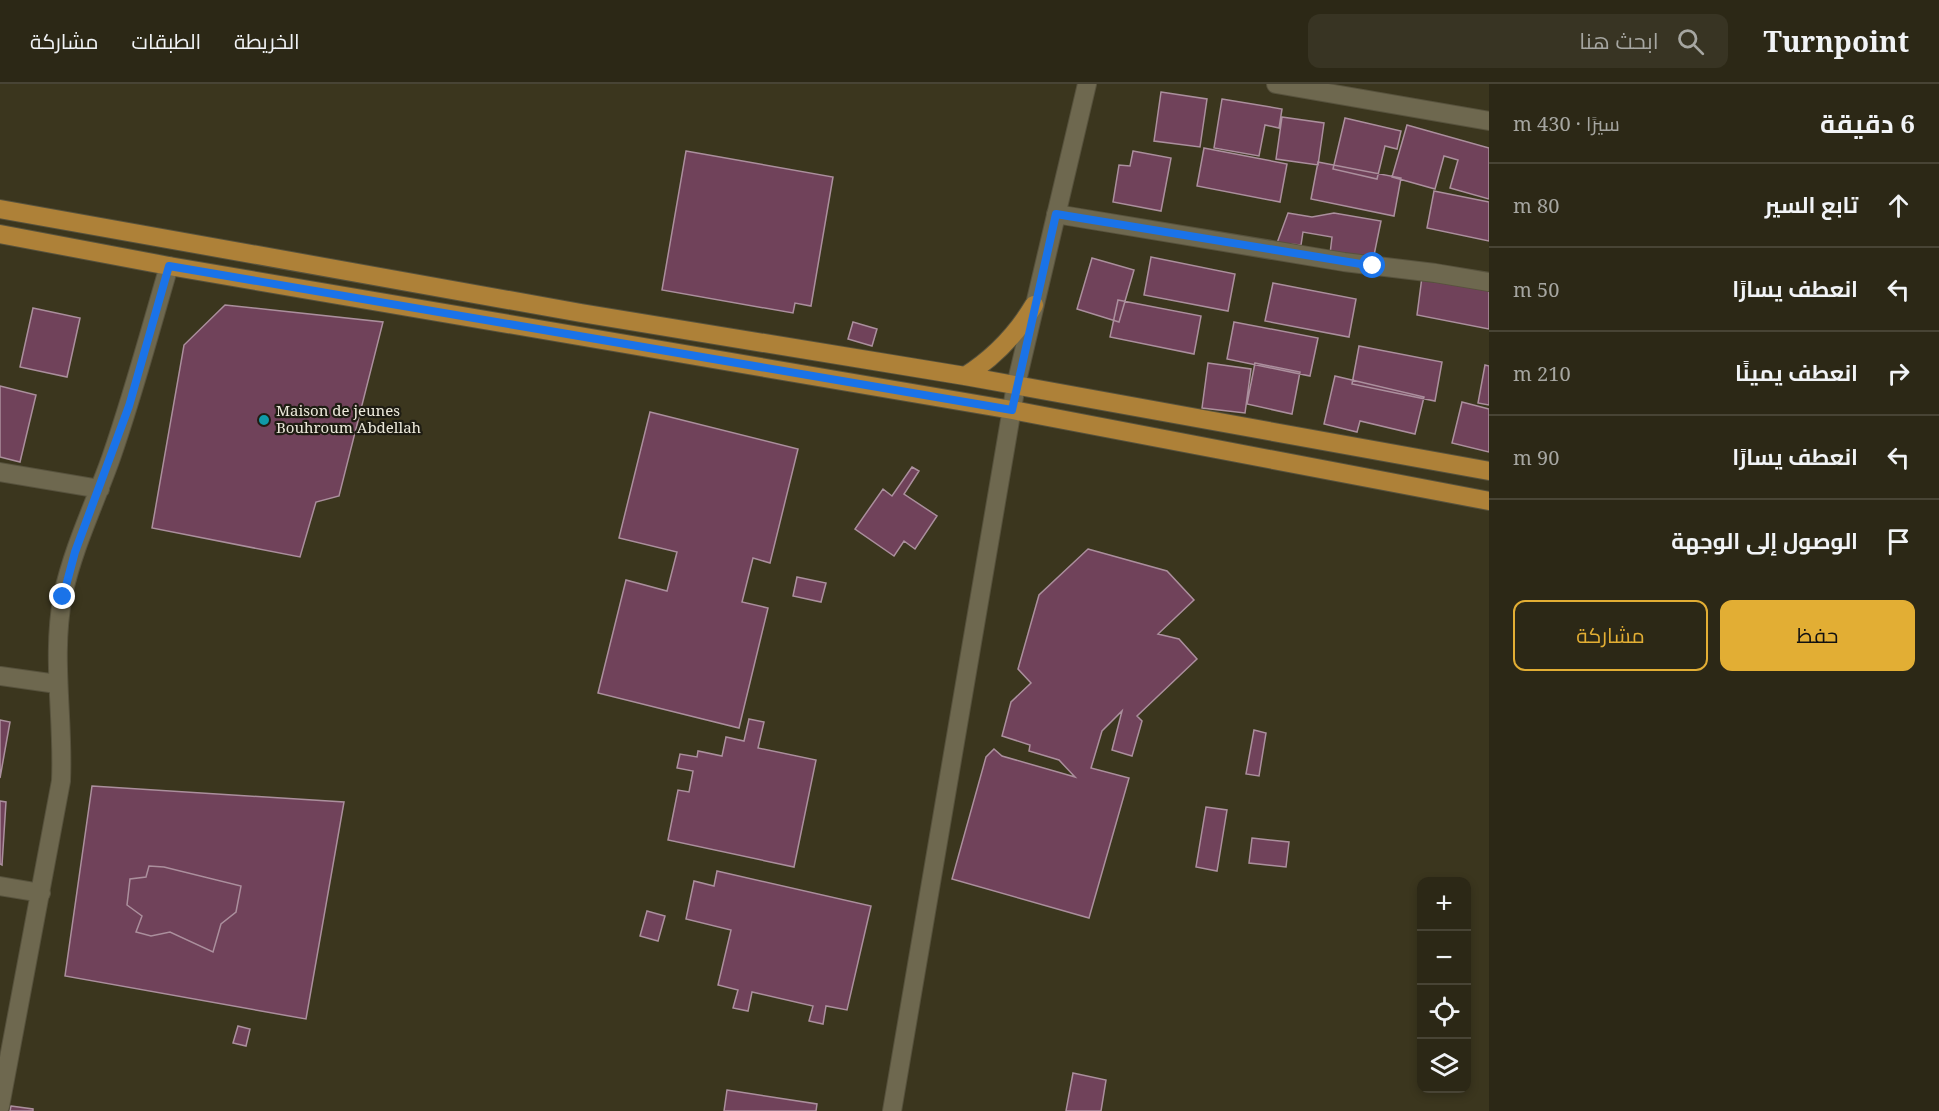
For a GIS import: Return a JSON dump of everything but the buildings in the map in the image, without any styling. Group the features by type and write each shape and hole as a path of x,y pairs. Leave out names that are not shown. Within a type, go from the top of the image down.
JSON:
{"main road":[{"path":"0,209 582,313 965,376 1489,471"},
{"path":"0,234 169,266 1012,410 1489,501"},
{"path":"965,376 998,352 1018,330 1034,305"}],"street":[{"path":"892,1111 1016,385 1087,84"},
{"path":"1276,84 1489,121"},
{"path":"1056,214 1344,262 1489,282"},
{"path":"0,1106 7,1022 41,893 61,781 63,745 57,684 63,597 75,552 129,406 169,266"},
{"path":"0,472 100,489"},
{"path":"0,676 57,684"},
{"path":"0,886 41,893"}],"place":[{"name":"Maison de jeunes Bouhroum Abdellah","path":"264,420"}],"route":[{"path":"63,597 75,552 129,406 169,266 1012,410 1056,214 1373,266"}]}
